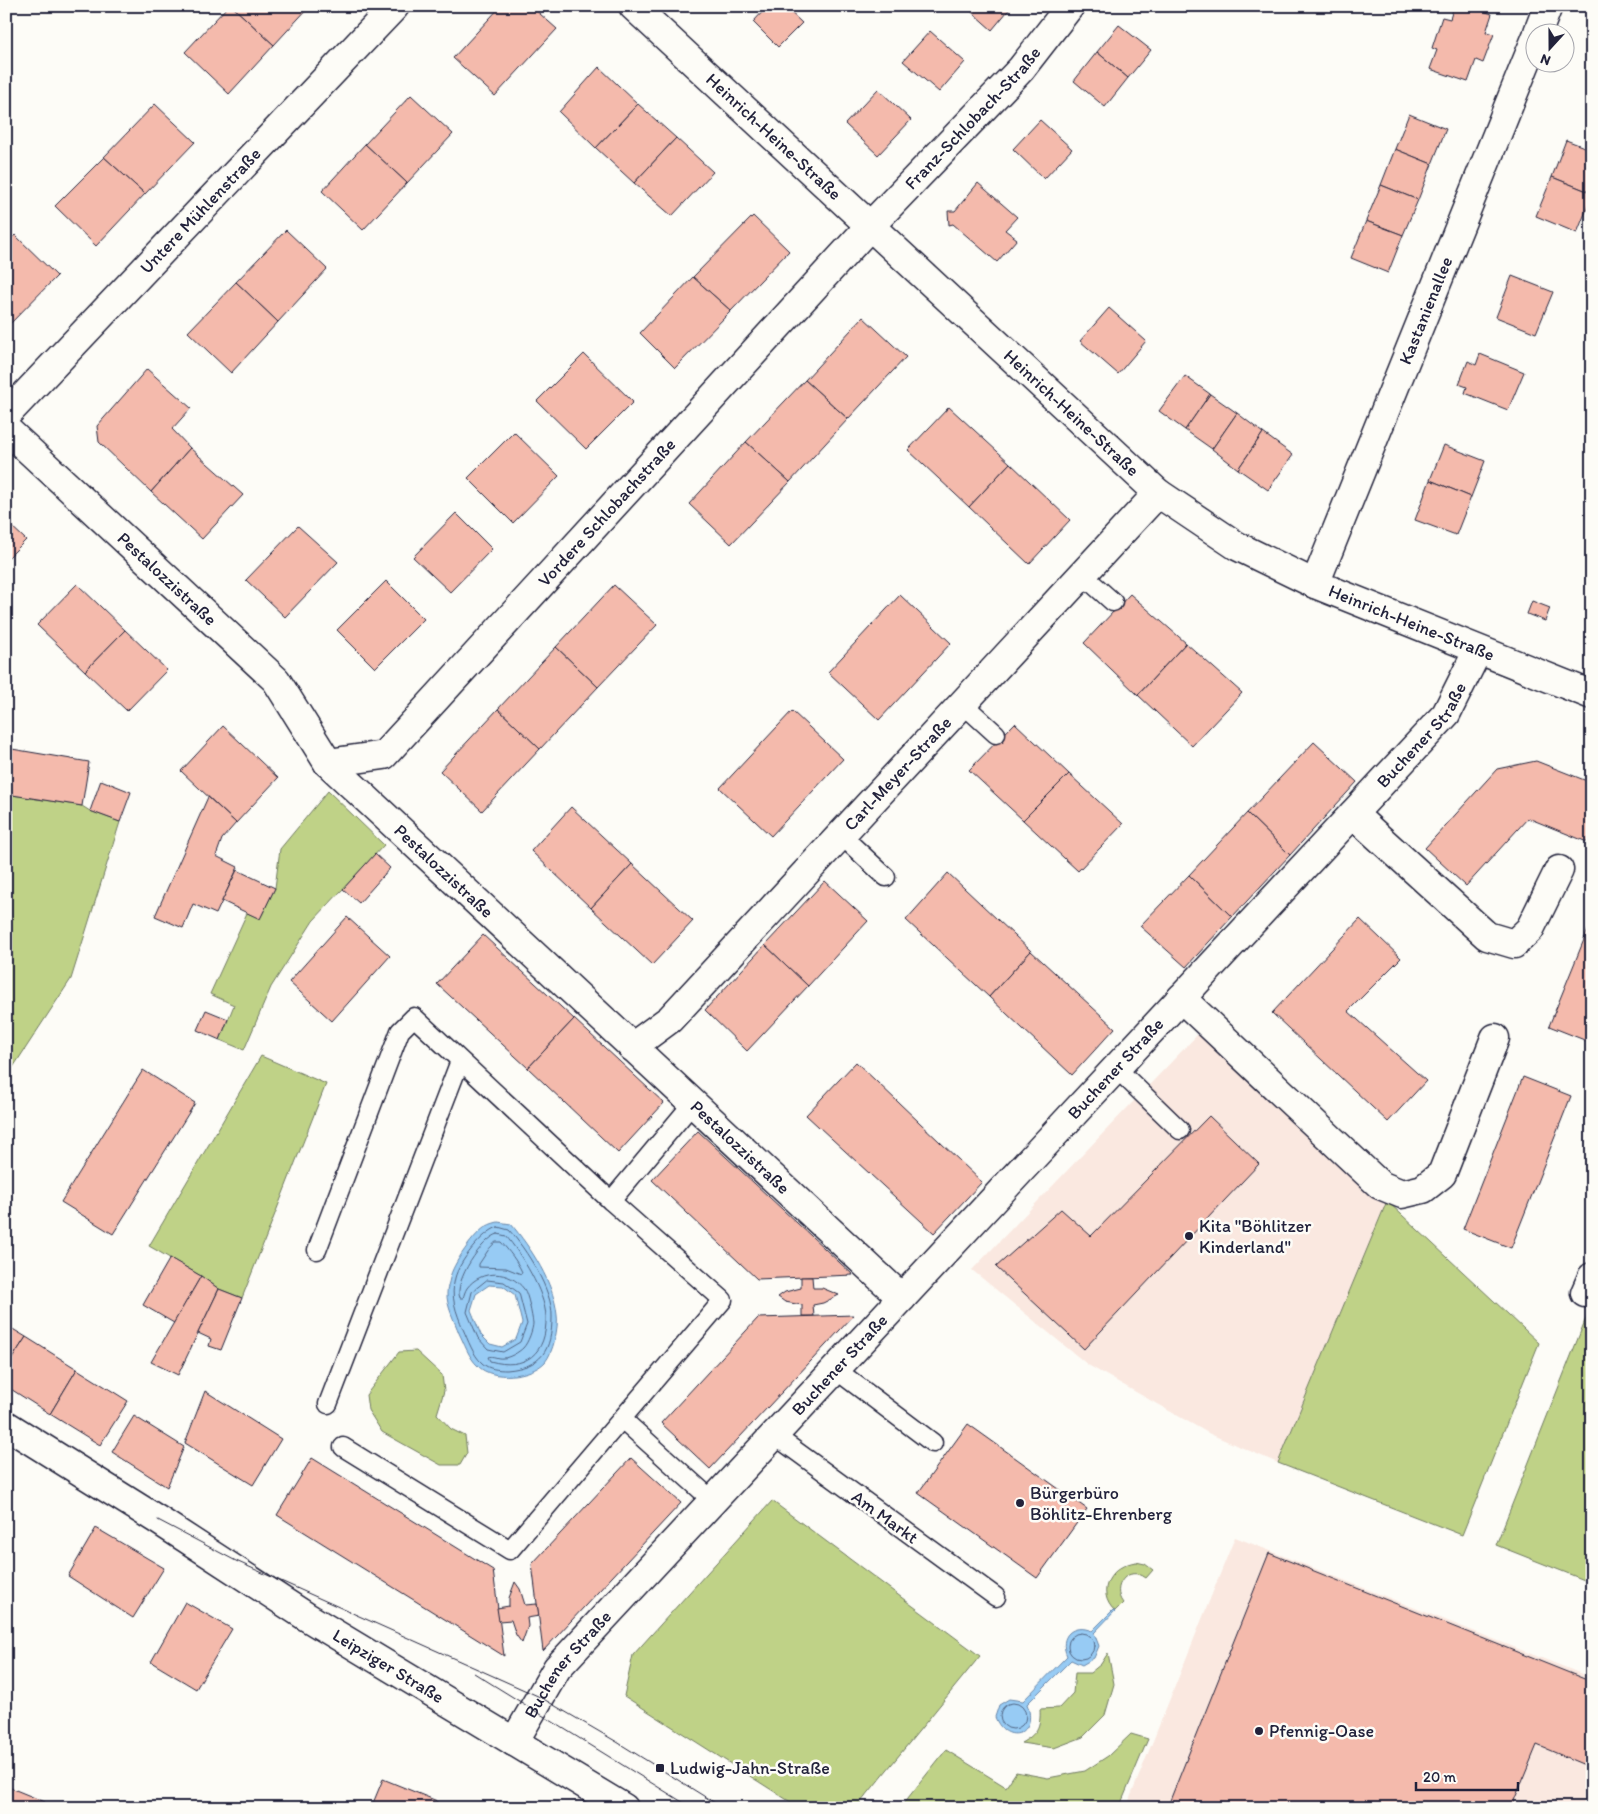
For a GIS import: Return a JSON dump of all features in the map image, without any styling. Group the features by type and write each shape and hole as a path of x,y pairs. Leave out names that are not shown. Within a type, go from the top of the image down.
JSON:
{"street":[{"name":"Untere Mühlenstraße","path":"6,415 395,6"},
{"name":"Heinrich-Heine-Straße","path":"633,6 869,227 895,248 1158,493 1237,546 1315,584 1592,695"},
{"name":"Franz-Schlobach-Straße","path":"869,227 1021,69 1070,6"},
{"path":"1542,22 1548,6"},
{"name":"Kastanienallee","path":"1315,584 1526,63"},
{"name":"Vordere Schlobachstraße","path":"328,763 384,755 869,227"},
{"name":"Pestalozzistraße","path":"6,429 276,680 328,763 902,1298"},
{"name":"Carl-Meyer-Straße","path":"632,1047 670,1019 1158,493"},
{"name":"Buchener Straße","path":"514,1742 557,1668 1446,714 1478,650"},
{"path":"1353,814 1488,936 1514,944 1530,930 1559,870"},
{"path":"1181,998 1380,1186 1402,1194 1423,1189 1442,1174 1495,1038"},
{"name":"Leipziger Straße","path":"6,1425 158,1520 307,1617 624,1808"}],"lane":[{"path":"1082,575 1113,602"},
{"path":"963,704 996,734"},
{"path":"841,835 886,877"},
{"path":"317,1250 400,1031 414,1017 610,1201 724,1300 510,1550 343,1447"},
{"path":"328,1404 460,1061"},
{"path":"1116,1068 1180,1130"},
{"path":"610,1201 693,1103"},
{"path":"835,1369 933,1443"},
{"path":"622,1419 713,1501"},
{"name":"Am Markt","path":"774,1435 996,1597"}],"shaded area":[{"name":"Kita \"Böhlitzer Kinderland\"","path":"1201,1031 1387,1201 1278,1463 1210,1434 1088,1365 972,1270"},
{"path":"1235,1537 1592,1678 1592,1808 1126,1808"}],"green space":[{"path":"328,791 384,845 313,921 271,987 244,1050 220,1040 234,1005 210,994 247,913 260,918 262,915 275,888 280,849"},
{"path":"6,794 82,806 90,811 120,822 71,979 6,1078"},
{"path":"261,1056 326,1084 242,1298 219,1289 201,1276 149,1246"},
{"path":"1387,1201 1539,1343 1462,1535 1278,1463"},
{"path":"1592,1303 1592,1583 1496,1545"},
{"path":"416,1351 442,1375 444,1391 437,1414 451,1429 465,1436 467,1453 460,1465 441,1465 382,1432 368,1410 366,1395 399,1352"},
{"path":"772,1501 980,1656 856,1808 800,1808 624,1696 633,1655"},
{"path":"1136,1562 1145,1564 1153,1570 1146,1578 1139,1574 1133,1574 1123,1579 1119,1590 1123,1603 1115,1611 1106,1595 1106,1587 1109,1580 1120,1568"},
{"path":"1108,1653 1114,1684 1105,1715 1083,1737 1054,1748 1021,1743 1037,1729 1040,1721 1040,1709 1059,1708 1073,1693 1075,1673 1090,1673 1101,1664"},
{"path":"1131,1734 1148,1739 1119,1808 900,1808 946,1750 1006,1787 1016,1772 1048,1778 1085,1771 1108,1756"}],"water":[{"path":"498,1222 511,1224 534,1255 551,1291 557,1315 555,1340 548,1358 539,1367 521,1374 492,1374 484,1371 475,1363 469,1355 459,1333 447,1298 447,1289 459,1257 482,1229","holes":["489,1285 503,1286 515,1295 522,1323 516,1339 502,1347 490,1344 481,1335 471,1310 476,1294"]},
{"path":"1113,1610 1115,1611 1094,1633 1099,1646 1094,1658 1082,1665 1071,1660 1027,1704 1030,1715 1029,1723 1025,1729 1020,1733 1006,1732 995,1717 999,1705 1009,1699 1023,1701 1067,1656 1064,1643 1069,1633 1079,1629 1092,1631"}],"building":[{"path":"228,6 232,6 274,45 229,94 185,52"},
{"path":"232,6 310,6 274,45"},
{"path":"501,6 531,6 557,29 495,96 453,58"},
{"path":"768,6 784,6 802,23 778,47 753,22"},
{"path":"965,6 1012,6 992,30"},
{"path":"1184,6 1194,6 1190,11"},
{"path":"1454,6 1469,6 1492,14 1486,32 1494,34 1483,63 1476,60 1468,82 1430,69 1437,50 1432,48 1442,17 1450,19"},
{"path":"1119,25 1151,50 1128,78 1097,52"},
{"path":"930,31 965,62 939,92 903,61"},
{"path":"1097,52 1128,78 1105,107 1074,81"},
{"path":"599,67 638,104 596,148 559,112"},
{"path":"878,89 911,120 878,155 845,124"},
{"path":"411,95 453,134 407,183 365,144"},
{"path":"155,104 195,142 145,194 104,157"},
{"path":"638,104 676,138 634,183 596,148"},
{"path":"1409,114 1446,129 1432,164 1395,149"},
{"path":"1040,120 1072,149 1044,179 1013,149"},
{"path":"676,138 713,172 672,216 634,183"},
{"path":"1566,140 1592,150 1592,193 1552,177"},
{"path":"365,144 407,183 363,230 322,191"},
{"path":"1395,149 1432,164 1418,200 1381,185"},
{"path":"104,157 145,194 96,246 55,206"},
{"path":"1552,177 1592,193 1577,233 1536,216"},
{"path":"978,183 1017,217 1005,230 1017,239 997,262 953,224 949,225 948,211 955,211"},
{"path":"1381,185 1418,200 1403,235 1366,221"},
{"path":"753,216 789,251 731,311 693,277"},
{"path":"1366,221 1403,235 1388,273 1351,258"},
{"path":"286,230 327,269 278,322 236,282"},
{"path":"15,235 57,276 6,328 6,244"},
{"path":"1512,276 1553,292 1536,333 1496,317"},
{"path":"693,277 731,311 675,368 640,333"},
{"path":"236,282 278,322 231,373 188,332"},
{"path":"1109,308 1146,341 1118,374 1080,341"},
{"path":"863,317 906,357 848,419 805,380"},
{"path":"584,354 633,402 586,449 537,401"},
{"path":"1480,354 1524,372 1508,410 1465,393 1467,387 1459,384 1468,361 1476,365"},
{"path":"147,369 191,408 172,429 190,448 151,492 99,442 97,426"},
{"path":"1185,376 1210,394 1185,430 1159,411"},
{"path":"805,380 848,419 790,482 746,442"},
{"path":"1210,394 1237,413 1212,449 1185,430"},
{"path":"949,407 1010,463 969,507 908,450"},
{"path":"1237,413 1263,433 1238,469 1212,449"},
{"path":"514,432 559,476 513,523 468,478"},
{"path":"1263,433 1293,455 1268,490 1238,469"},
{"path":"746,442 790,482 731,544 689,504"},
{"path":"1444,445 1485,461 1471,497 1430,480"},
{"path":"190,448 243,495 202,539 151,492"},
{"path":"1010,463 1070,520 1029,564 969,507"},
{"path":"1430,480 1471,497 1456,535 1415,520"},
{"path":"456,513 492,549 450,592 413,557"},
{"path":"6,521 26,540 6,560"},
{"path":"298,526 338,562 285,617 246,580"},
{"path":"386,581 424,619 375,668 337,630"},
{"path":"77,584 125,630 85,671 37,625"},
{"path":"614,585 657,625 598,687 556,647"},
{"path":"1130,594 1186,643 1138,695 1084,643"},
{"path":"900,595 951,643 879,720 828,672"},
{"path":"1532,601 1550,608 1545,621 1527,614"},
{"path":"125,630 167,670 127,711 85,671"},
{"path":"1186,643 1242,693 1192,746 1138,695"},
{"path":"556,647 598,687 540,749 498,709"},
{"path":"498,709 540,749 482,811 440,771"},
{"path":"792,711 843,759 771,836 720,788"},
{"path":"1015,723 1069,774 1023,820 969,770"},
{"path":"223,726 278,778 236,823 181,771"},
{"path":"1314,742 1357,782 1290,855 1247,813"},
{"path":"6,748 89,762 82,806 6,794"},
{"path":"1536,761 1592,783 1592,844 1528,818 1466,886 1425,848 1497,769"},
{"path":"1069,774 1123,824 1078,871 1023,820"},
{"path":"101,780 131,792 120,822 90,811"},
{"path":"208,797 236,823 222,839 216,856 238,867 216,914 193,904 183,928 155,916"},
{"path":"571,807 632,864 591,908 531,851"},
{"path":"1247,813 1290,855 1232,917 1189,875"},
{"path":"375,854 390,868 359,903 343,889"},
{"path":"632,864 693,921 652,965 591,908"},
{"path":"237,870 275,888 260,919 222,901"},
{"path":"948,873 1031,951 989,997 906,920"},
{"path":"1189,875 1232,917 1186,967 1140,926"},
{"path":"825,881 868,921 808,986 765,945"},
{"path":"347,917 390,956 332,1021 289,982"},
{"path":"1360,919 1401,958 1348,1011 1426,1081 1388,1122 1272,1013"},
{"path":"1592,920 1592,1043 1549,1026"},
{"path":"483,935 574,1019 528,1068 437,984"},
{"path":"765,945 808,986 747,1051 705,1010"},
{"path":"1031,951 1115,1028 1072,1075 989,997"},
{"path":"206,1010 228,1019 220,1040 197,1030"},
{"path":"574,1019 664,1103 618,1153 528,1068"},
{"path":"856,1062 982,1182 934,1233 806,1115"},
{"path":"143,1070 195,1103 113,1234 61,1202"},
{"path":"1523,1077 1571,1096 1511,1248 1463,1229"},
{"path":"1209,1116 1259,1164 1084,1349 996,1267 1061,1209 1091,1236"},
{"path":"698,1131 853,1275 757,1279 652,1180"},
{"path":"170,1258 201,1276 174,1323 143,1305"},
{"path":"201,1276 219,1289 178,1375 151,1362"},
{"path":"801,1277 812,1277 813,1288 822,1288 839,1295 823,1303 813,1305 814,1316 802,1316 802,1305 785,1302 778,1297 785,1292 801,1288"},
{"path":"219,1289 242,1298 221,1350 209,1346 211,1339 198,1333"},
{"path":"854,1315 710,1469 661,1423 758,1318"},
{"path":"6,1325 26,1337 6,1368"},
{"path":"26,1337 77,1369 50,1414 6,1386 6,1368"},
{"path":"77,1369 128,1401 100,1445 50,1414"},
{"path":"205,1391 281,1439 253,1485 185,1443"},
{"path":"134,1416 184,1447 167,1487 112,1452"},
{"path":"968,1424 1087,1509 1037,1578 918,1493"},
{"path":"312,1458 493,1570 504,1656 277,1515"},
{"path":"631,1458 681,1503 543,1651 532,1564"},
{"path":"96,1528 164,1568 133,1618 68,1576"},
{"path":"1269,1553 1592,1682 1592,1699 1589,1706 1592,1707 1592,1768 1537,1745 1511,1808 1167,1808"},
{"path":"515,1582 520,1589 525,1605 537,1604 539,1616 527,1618 528,1626 522,1643 516,1635 511,1620 499,1621 497,1608 509,1606 509,1598"},
{"path":"185,1602 232,1629 196,1689 151,1662"},
{"path":"383,1779 437,1801 435,1808 371,1808"},
{"path":"6,1786 45,1802 43,1808 6,1808"}],"tram line":[{"path":"158,1520 236,1561 540,1697 723,1808"},
{"path":"474,1673 692,1808"}],"place":[{"name":"Kita \"Böhlitzer Kinderland\"","path":"1189,1236"},
{"name":"Bürgerbüro Böhlitz-Ehrenberg","path":"1020,1503"},
{"name":"Pfennig-Oase","path":"1259,1731"},
{"name":"Ludwig-Jahn-Straße","path":"660,1768"}]}
